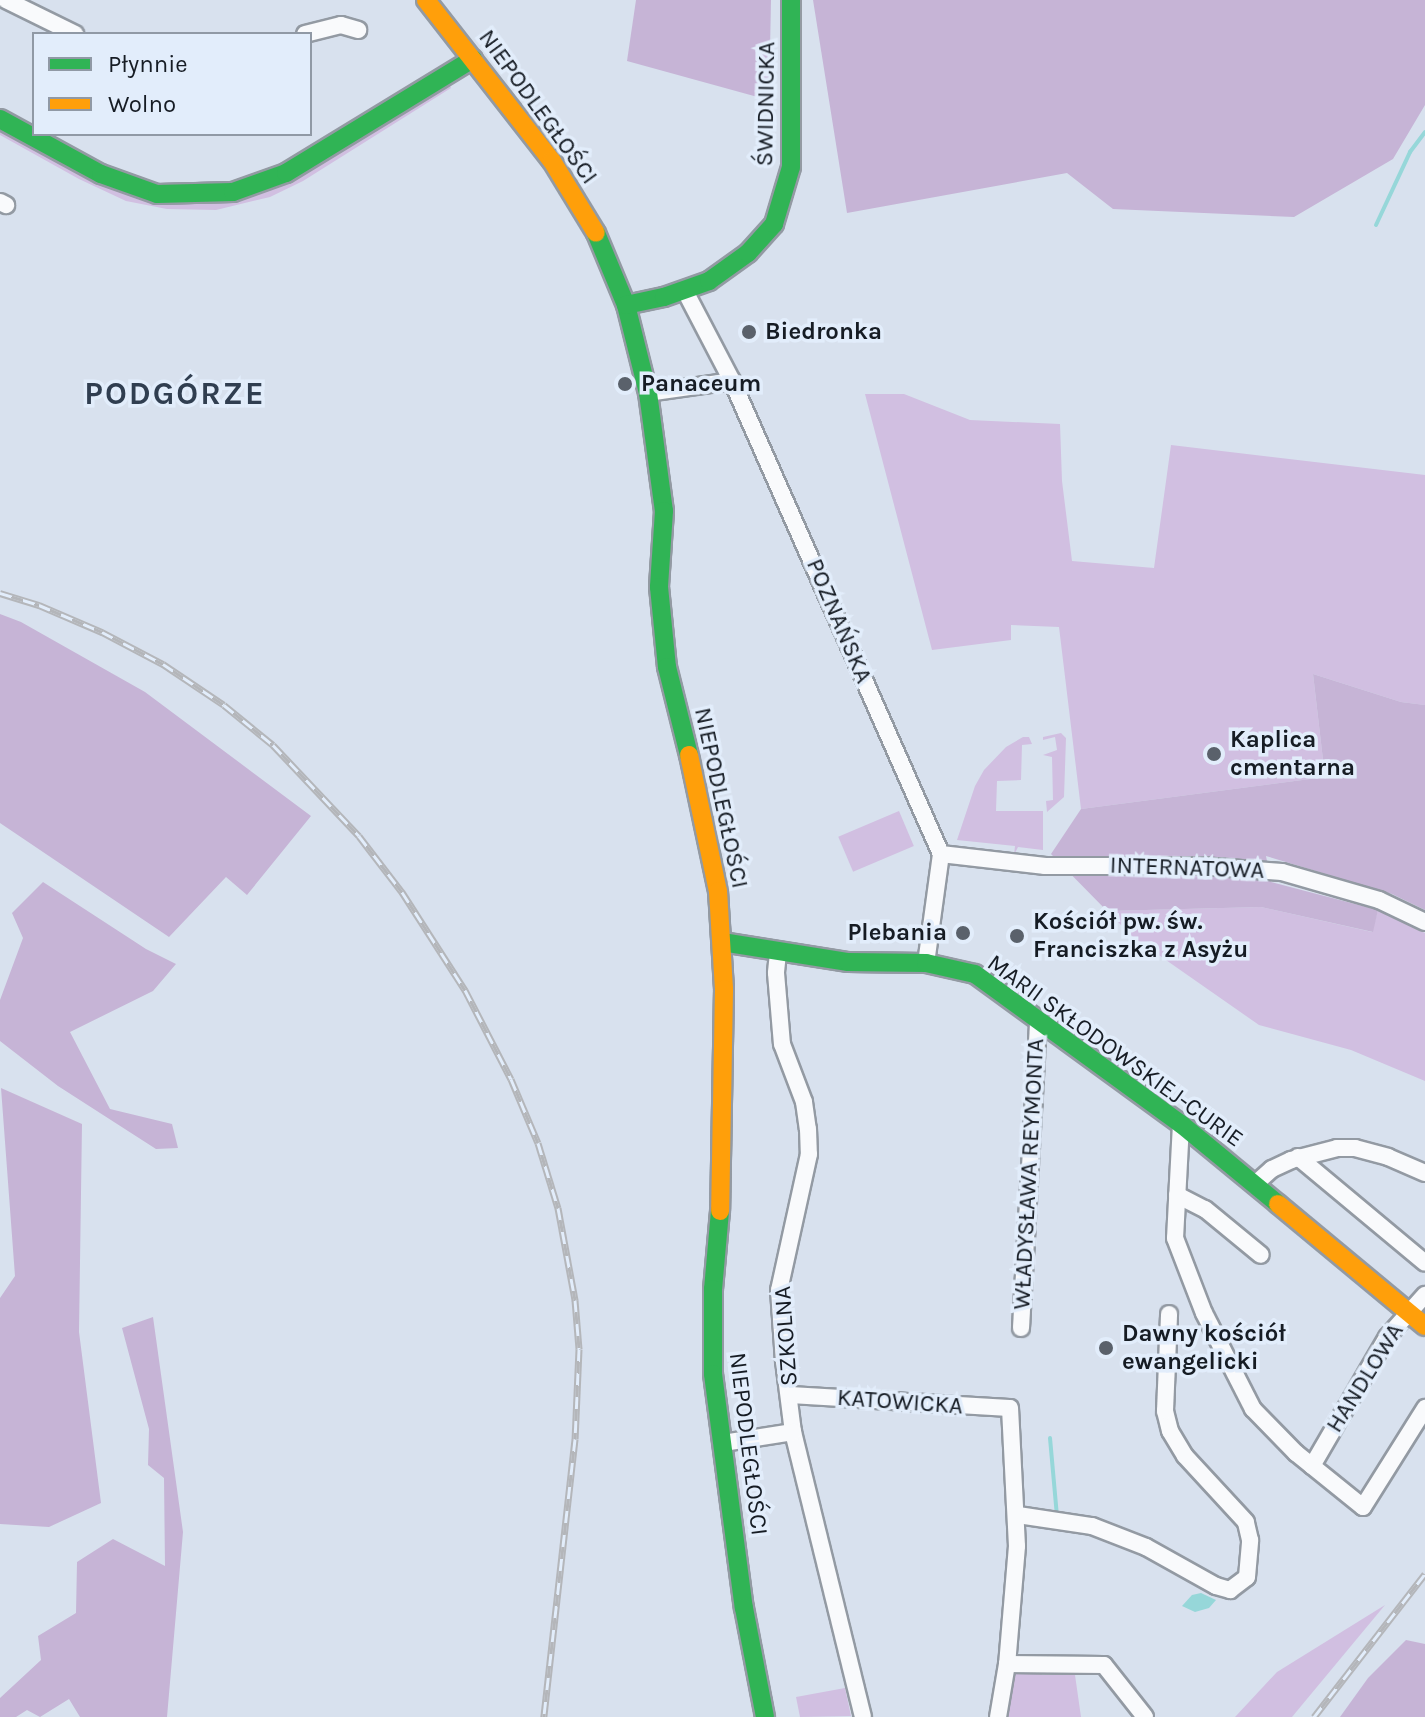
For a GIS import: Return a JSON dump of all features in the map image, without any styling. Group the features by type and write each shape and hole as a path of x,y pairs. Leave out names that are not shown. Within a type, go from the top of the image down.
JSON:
{"main road":[{"name":"NIEPODLEGŁOŚCI","path":"426,0 516,112 596,234 626,305 648,393 664,511 659,587 667,667 706,822 722,942 723,1182 712,1340 744,1608 765,1717"},
{"name":"ŚWIDNICKA","path":"626,305 685,291 709,281 761,240 782,208 791,167 791,0"},
{"path":"0,119 101,174 157,194 233,192 286,173 473,59"},
{"name":"MARII SKŁODOWSKIEJ-CURIE","path":"722,942 848,962 926,963 975,974 1181,1124 1425,1326"}],"street":[{"path":"6,0 71,32"},
{"path":"312,32 341,25 358,30"},
{"name":"POZNAŃSKA","path":"685,291 732,381 941,854"},
{"path":"648,393 732,381"},
{"path":"926,963 941,854"},
{"name":"INTERNATOWA","path":"941,854 1045,866 1202,866 1282,872 1379,900 1425,922"},
{"name":"SZKOLNA","path":"778,953 776,973 782,1044 804,1102 809,1154 779,1290 793,1432 863,1717"},
{"name":"WŁADYSŁAWA REYMONTA","path":"1021,1328 1038,1020"},
{"path":"1181,1124 1175,1238 1224,1357 1253,1409 1312,1466 1363,1507 1425,1408"},
{"path":"1254,1185 1272,1169 1318,1150 1355,1148 1388,1157 1425,1173"},
{"path":"1298,1157 1425,1263"},
{"path":"1177,1195 1205,1209 1261,1255"},
{"name":"HANDLOWA","path":"1312,1466 1355,1388 1408,1312 1425,1295"},
{"path":"998,1717 1007,1664 1018,1515 1092,1526 1146,1547 1216,1586 1236,1588 1247,1577 1250,1540 1246,1522 1185,1456 1170,1431 1165,1411 1169,1314"},
{"name":"KATOWICKA","path":"790,1395 1010,1408 1011,1462 1018,1515"},
{"path":"723,1443 793,1432"},
{"path":"1007,1664 1104,1665 1145,1717"}],"shaded area":[{"path":"636,0 771,0 769,100 627,61"},
{"path":"813,0 1425,0 1425,105 1393,159 1294,217 1113,209 1067,173 847,213"},
{"path":"449,83 451,88 303,181 270,197 216,210 167,209 126,201 0,135 0,128 177,204 214,203"},
{"path":"865,394 904,394 970,420 1060,424 1062,481 1072,561 1154,568 1171,445 1425,475 1425,705 1401,702 1313,674 1325,777 1081,809 1059,627 1011,625 1011,640 932,650"},
{"path":"0,614 21,622 145,692 311,816 247,895 226,877 169,937 0,823"},
{"path":"1313,674 1401,702 1425,705 1425,910 1392,894 1266,856 1271,882 1378,910 1373,932 1261,907 1107,911 1051,854 1081,809 1325,777"},
{"path":"1061,733 1066,738 1064,797 1047,812 1046,801 1053,800 1052,757 1043,755 1057,750 1055,737 1043,740 1043,737"},
{"path":"1029,737 1032,744 1022,745 1021,780 997,781 996,811 1043,811 1043,850 1018,847 1014,855 1015,846 957,840 975,786 984,770 1006,747"},
{"path":"899,811 914,846 853,872 838,837"},
{"path":"43,882 146,949 176,964 153,991 70,1032 110,1109 172,1124 178,1148 156,1149 58,1086 0,1041 0,1000 23,938 12,913"},
{"path":"1261,907 1372,932 1378,910 1425,933 1425,1081 1351,1050 1259,1025 1133,937 1107,911"},
{"path":"1,1088 82,1124 79,1332 101,1503 49,1527 0,1524 0,1298 15,1276"},
{"path":"153,1317 183,1532 167,1717 80,1717 69,1699 40,1717 27,1710 16,1717 0,1717 0,1698 41,1660 38,1636 76,1613 77,1562 113,1539 165,1566 164,1478 148,1465 149,1429 122,1328"},
{"path":"1201,1593 1216,1600 1209,1608 1195,1612 1182,1606 1192,1595"},
{"path":"1385,1605 1292,1717 1235,1717 1277,1672"},
{"path":"1406,1640 1425,1644 1425,1717 1340,1717 1368,1678"},
{"path":"1041,1669 1042,1675 1075,1675 1081,1717 1006,1717 1012,1674"},
{"path":"845,1688 851,1716 800,1717 796,1697"}],"waterway":[{"path":"1376,225 1410,152 1425,132"},
{"path":"1050,1438 1057,1517"}],"railway":[{"path":"0,593 39,605 102,632 163,664 224,705 273,745 359,836 402,892 465,990 511,1079 538,1143 558,1208 575,1300 579,1349 575,1439 544,1717"},
{"path":"1314,1717 1425,1574"}],"traffic: fast":[{"path":"626,305 664,297 709,281 748,253 774,224 791,167 791,0"},
{"path":"0,119 101,174 157,194 233,192 286,173 473,59"},
{"path":"596,233 626,305 648,393 664,511 659,587 667,667 689,755"},
{"path":"722,942 848,962 926,963 975,974 1181,1124 1278,1204"},
{"path":"720,1211 713,1289 713,1374 744,1608 765,1717"}],"traffic: slow":[{"path":"426,0 552,161 596,233"},
{"path":"689,755 718,891 724,989 720,1211"},
{"path":"1278,1204 1425,1326"}],"place":[{"name":"Biedronka","path":"749,332"},
{"name":"Panaceum","path":"625,384"},
{"name":"Kaplica cmentarna","path":"1214,754"},
{"name":"Plebania","path":"963,933"},
{"name":"Kościół pw. św. Franciszka z Asyżu","path":"1017,936"},
{"name":"Dawny kościół ewangelicki","path":"1106,1348"}],"district":[{"name":"PODGÓRZE","path":"175,394"}]}
